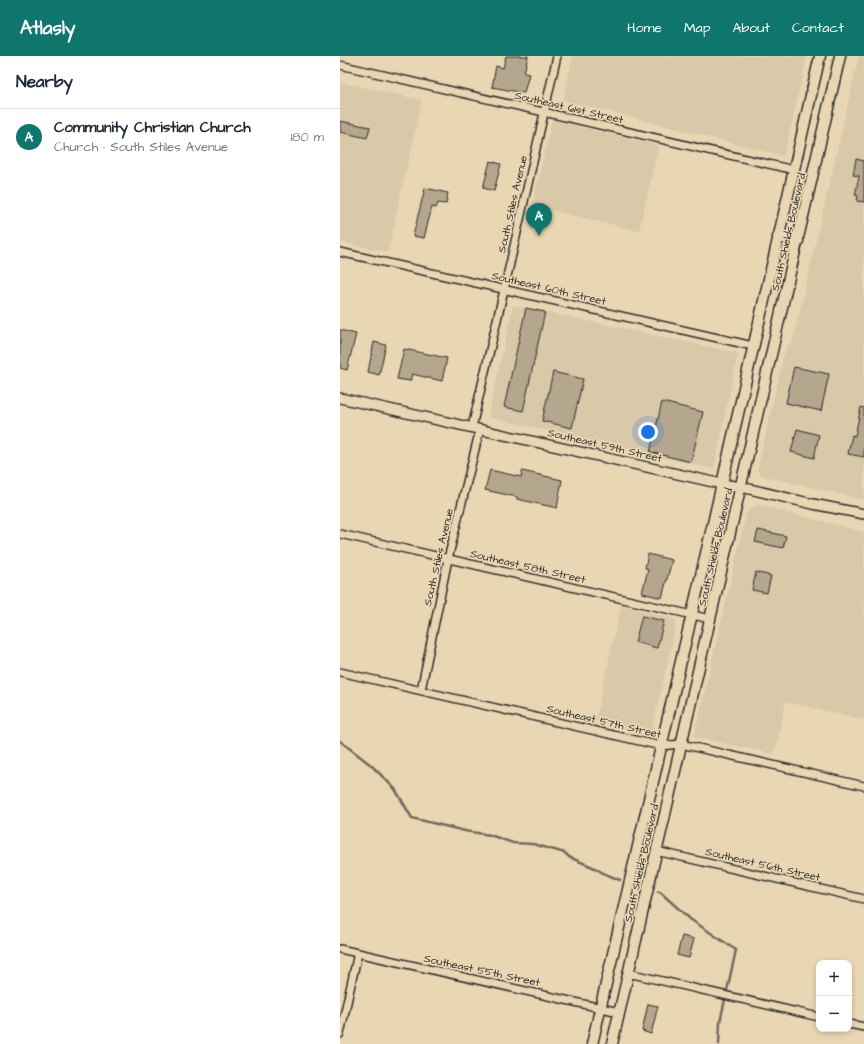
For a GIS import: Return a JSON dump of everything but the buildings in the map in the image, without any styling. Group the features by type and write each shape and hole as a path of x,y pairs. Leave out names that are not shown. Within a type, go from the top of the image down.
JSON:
{"main road":[{"name":"South Shields Boulevard","path":"592,1044 820,56"},
{"name":"South Shields Boulevard","path":"612,1044 840,56"},
{"path":"778,237 798,241"},
{"name":"Southeast 59th Street","path":"340,398 722,484 864,514"}],"street":[{"name":"South Stiles Avenue","path":"421,690 504,290 557,56"},
{"name":"Southeast 61st Street","path":"340,65 794,170"},
{"name":"Southeast 60th Street","path":"340,252 753,346"},
{"name":"Southeast 58th Street","path":"340,534 710,620"},
{"name":"Southeast 57th Street","path":"340,672 661,746 681,744 864,786"},
{"name":"Southeast 56th Street","path":"656,851 864,899"},
{"name":"Southeast 55th Street","path":"340,949 619,1012"},
{"path":"340,1034 358,954"},
{"path":"628,973 816,1016"},
{"path":"852,1025 864,1027"}],"shaded area":[{"path":"573,56 807,56 784,156 563,100"},
{"path":"859,56 864,56 864,500 763,476 757,471 786,346 792,344"},
{"path":"340,82 422,100 388,252 340,242"},
{"path":"552,120 659,145 639,231 532,206"},
{"path":"513,305 738,353 714,469 488,417"},
{"path":"759,505 864,532 864,720 786,702 774,754 694,737 747,511 752,507"},
{"path":"621,605 672,618 677,622 651,734 595,721"}],"waterway":[{"path":"340,741 371,765 395,789 412,818 465,831 490,835 513,843 533,844 565,853 569,857 620,880"},
{"path":"658,892 660,892 690,919 736,950 720,1022 719,1044"}],"place":[{"name":"Community Christian Church","path":"539,236"}]}
